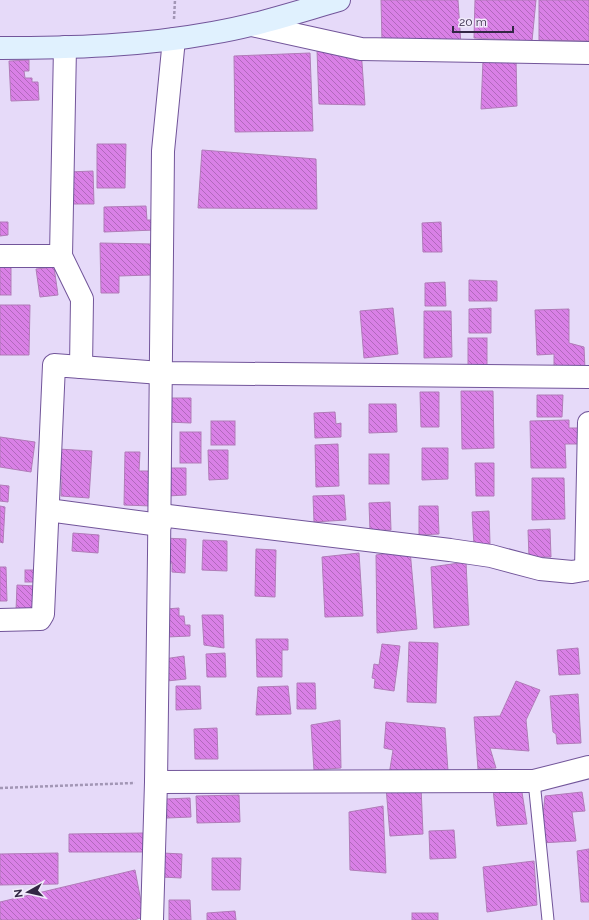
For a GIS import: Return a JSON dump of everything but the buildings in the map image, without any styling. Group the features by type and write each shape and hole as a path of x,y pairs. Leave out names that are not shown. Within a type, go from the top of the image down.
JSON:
{"street":[{"path":"0,48 102,47 212,34 252,25 339,0"},
{"path":"252,25 361,49 589,52"},
{"path":"152,920 156,782 160,520 163,151 174,39"},
{"path":"65,47 61,256 82,299 81,367"},
{"path":"0,256 61,256"},
{"path":"0,620 40,619 43,614 54,365 161,374 589,377"},
{"path":"48,510 450,550 491,556 540,570 572,572 587,569 589,423"},
{"path":"156,782 534,781 589,767"}],"lane":[{"path":"534,781 548,920"}],"path":[{"path":"0,788 156,782"}]}
